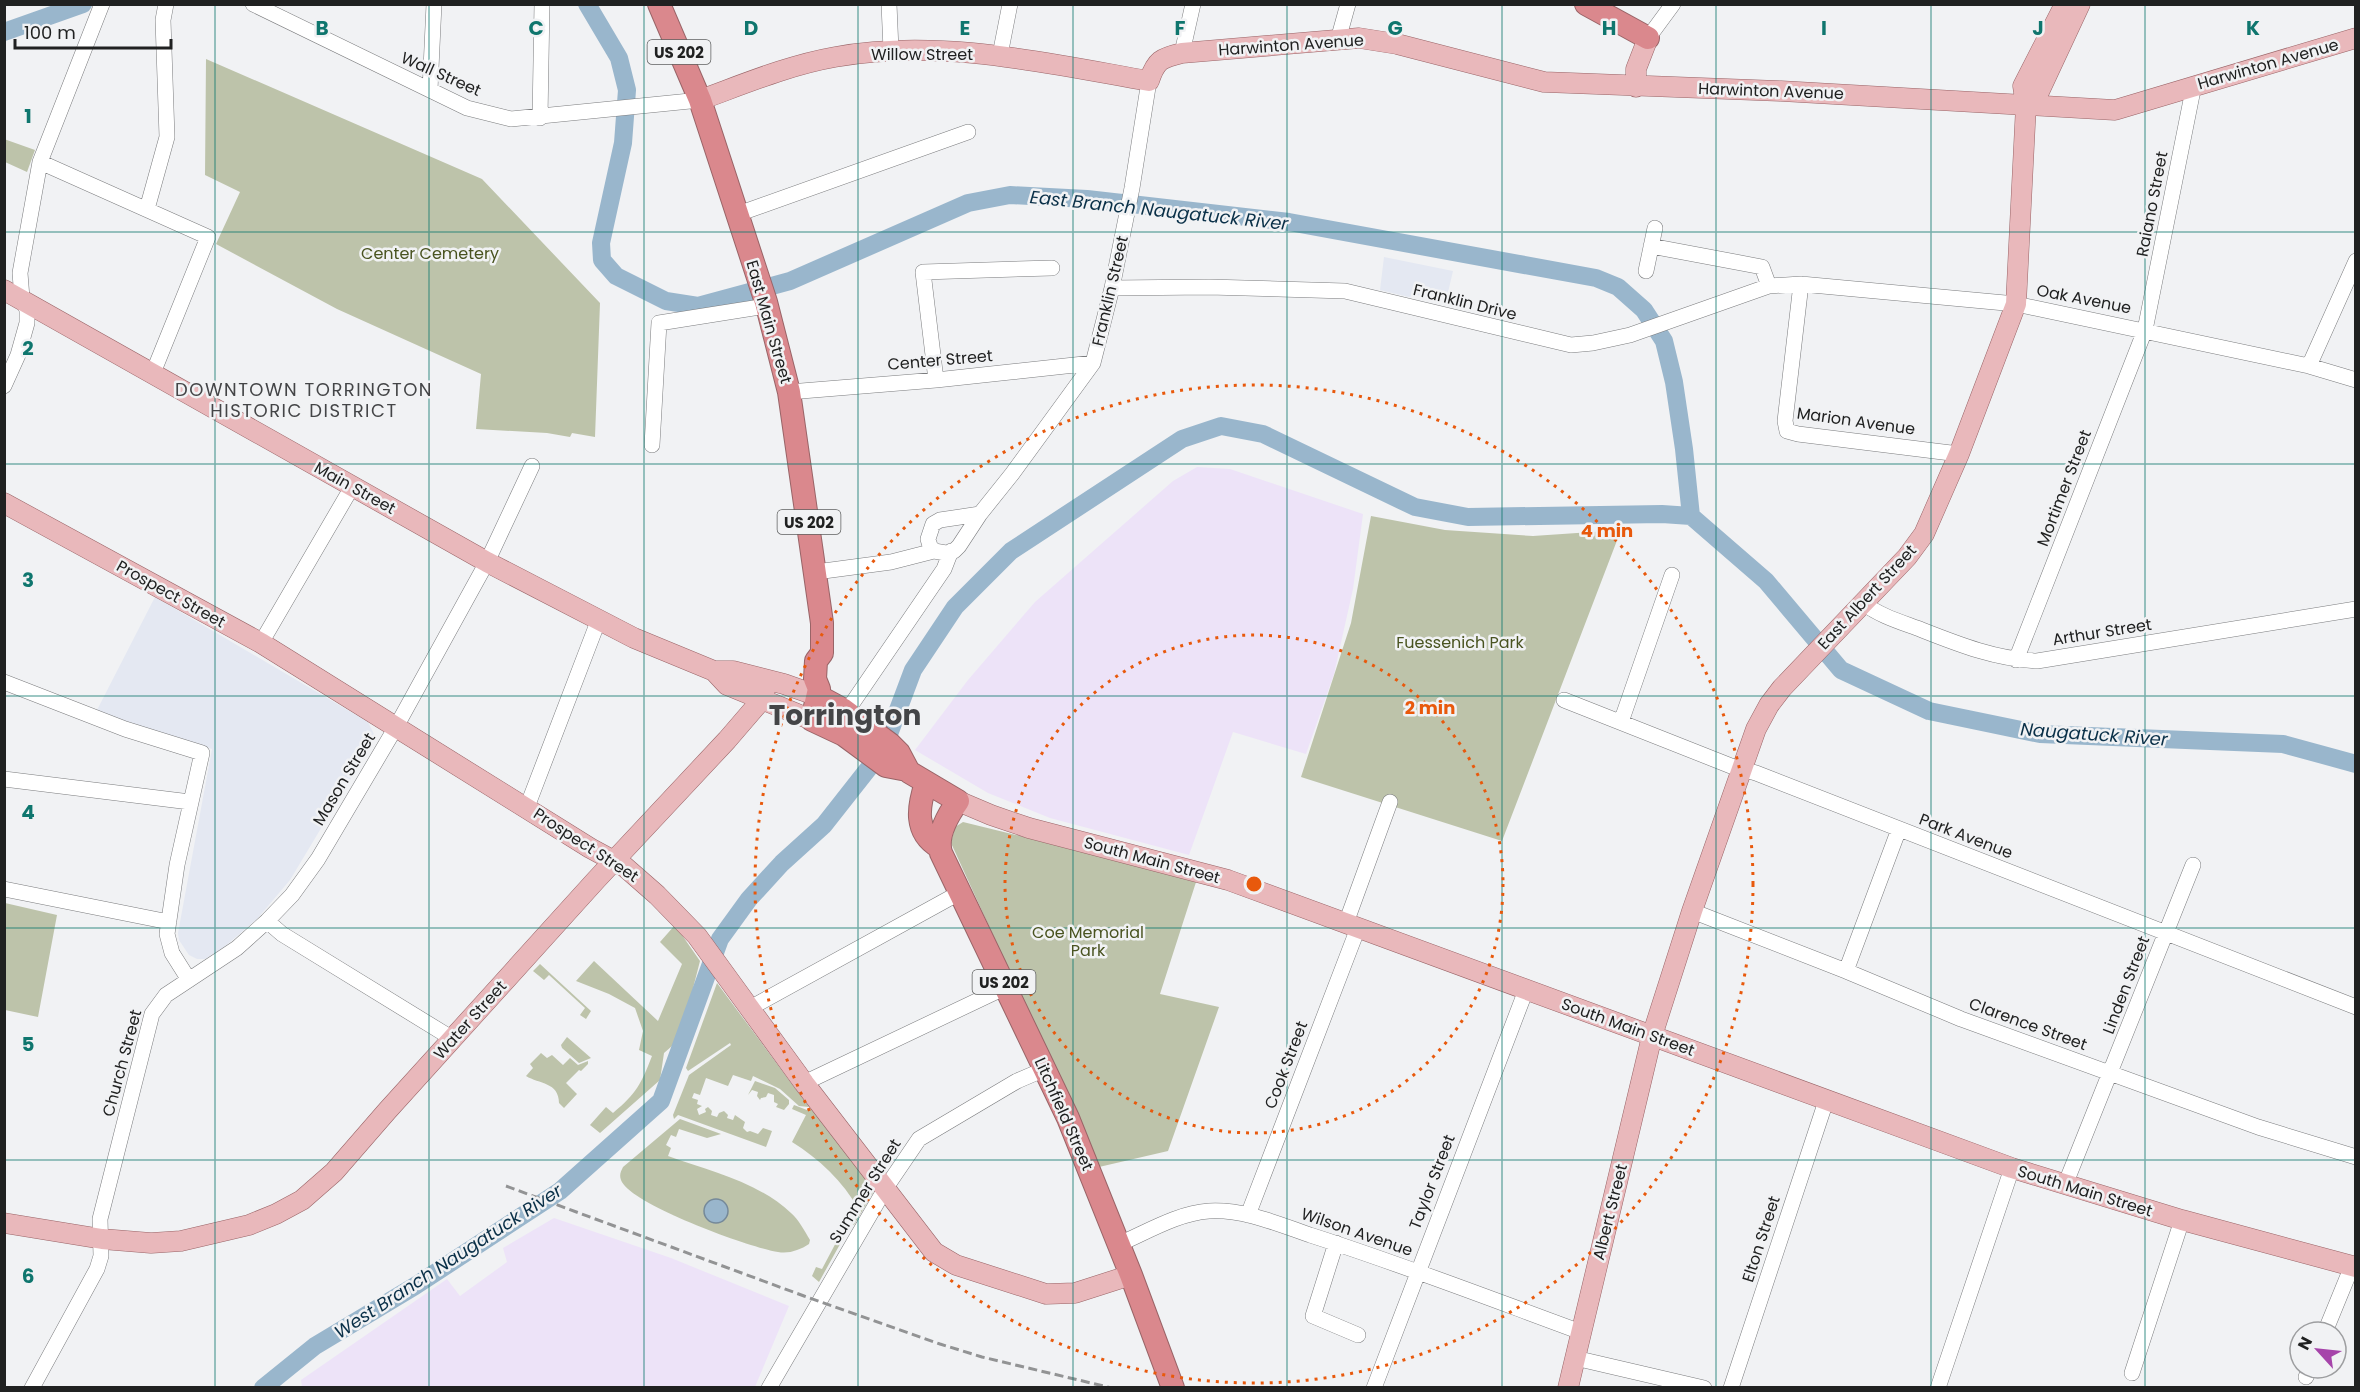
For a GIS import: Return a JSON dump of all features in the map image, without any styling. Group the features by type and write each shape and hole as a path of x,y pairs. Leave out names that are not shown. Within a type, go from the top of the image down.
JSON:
{"highway":[{"name":"East Main Street","path":"658,4 700,100 766,304 789,392 816,572 821,615 822,653 827,659 825,684 835,708 812,720"},
{"path":"1586,4 1648,38"},
{"name":"Main Street","path":"812,720 835,708 880,749"},
{"name":"South Main Street","path":"880,749 926,783 958,801"},
{"name":"Litchfield Street","path":"926,783 920,804 922,827 926,837 939,847 1068,1118 1119,1244 1173,1388"},
{"path":"939,847 946,820 958,801"}],"main road":[{"name":"East Albert Street","path":"1652,1036 1692,911 1764,713 1782,688 1907,557 1924,534 1959,454 2016,304 2026,105 2023,86 2065,4"},
{"path":"2026,105 2038,94 2080,4"},
{"name":"Harwinton Avenue","path":"1182,53 1359,38 1397,44 1544,82 1781,91 2115,110 2355,38"},
{"path":"1636,87 1636,69 1648,38"},
{"name":"Willow Street","path":"700,100 783,70 835,57 891,50 1000,55 1149,81"},
{"name":"Franklin Street","path":"1149,81 1154,66 1163,58 1182,53"},
{"name":"Main Street","path":"13,294 487,562 644,642 714,671 730,671 769,681 835,708"},
{"name":"Prospect Street","path":"4,503 261,643 590,848 625,867 657,895 697,936 804,1083 934,1252 956,1264 1046,1294 1075,1293 1131,1275"},
{"name":"Main Street","path":"714,671 727,685 812,720"},
{"name":"Water Street","path":"4,1223 102,1239 151,1243 181,1241 229,1231 290,1207 334,1172 614,861 732,735 761,699 769,681"},
{"name":"South Main Street","path":"958,801 996,818 1029,828 1227,880 2012,1168 2182,1220 2354,1267"},
{"name":"Albert Street","path":"1568,1388 1652,1036"}],"street":[{"path":"147,209 167,137 163,21 166,4"},
{"name":"Wall Street","path":"253,4 467,108 511,119 540,118 700,100"},
{"path":"430,90 434,4"},
{"path":"540,118 542,4"},
{"path":"889,4 891,50"},
{"path":"1000,55 1010,4"},
{"path":"1182,53 1193,4"},
{"path":"1338,40 1348,4"},
{"path":"1648,38 1673,4"},
{"path":"4,386 20,349 23,331 13,294 20,273 40,162 101,6"},
{"name":"Franklin Street","path":"835,708 945,569 951,551 960,546 980,514 1093,363 1112,288 1132,188 1149,81"},
{"name":"Raiano Street","path":"2145,330 2194,85"},
{"path":"738,214 968,132"},
{"path":"40,162 208,237 153,374"},
{"path":"1646,272 1655,228"},
{"path":"1651,246 1762,267 1769,285"},
{"path":"2309,366 2355,261"},
{"path":"936,380 923,272 1052,268"},
{"name":"Oak Avenue","path":"1801,284 2016,304 2309,366 2355,380"},
{"name":"Franklin Drive","path":"1112,288 1345,291 1571,345 1630,335 1769,285 1801,284"},
{"name":"Marion Avenue","path":"1801,284 1785,421 1787,431 1959,454"},
{"path":"652,445 659,323 766,304"},
{"name":"Mortimer Street","path":"2016,660 2145,330"},
{"name":"Center Street","path":"789,392 936,380 1093,363"},
{"name":"Mason Street","path":"189,980 237,948 267,921 292,895 318,859 396,727 487,562 532,466"},
{"path":"261,643 352,487"},
{"path":"934,551 928,538 933,524 940,520 980,514"},
{"path":"816,572 891,562 934,551 951,551"},
{"path":"1621,722 1672,575"},
{"name":"Arthur Street","path":"1863,603 1889,618 1967,648 2016,660 2037,661 2355,609"},
{"path":"527,807 599,619"},
{"path":"4,682 125,729 202,753 190,802 169,921 168,943 189,980"},
{"name":"Park Avenue","path":"1563,700 1756,773 2355,1008"},
{"path":"4,779 190,802"},
{"name":"Cook Street","path":"1248,1215 1352,925 1390,802"},
{"path":"1846,971 1899,829"},
{"name":"Linden Street","path":"2065,1185 2193,865"},
{"path":"4,889 169,921"},
{"path":"750,1008 959,892"},
{"name":"Clarence Street","path":"1692,911 1961,1019 2258,1127 2355,1157"},
{"path":"267,921 282,934 453,1039"},
{"name":"Church Street","path":"35,1382 97,1269 101,1256 100,1219 153,1014 166,995 189,980"},
{"path":"804,1083 1006,987"},
{"name":"Taylor Street","path":"1374,1388 1526,990"},
{"name":"Summer Street","path":"769,1388 885,1189 919,1139 1017,1081 1045,1069"},
{"name":"Elton Street","path":"1731,1388 1826,1101"},
{"path":"1938,1388 2012,1168"},
{"name":"Wilson Avenue","path":"1119,1244 1167,1222 1206,1211 1226,1211 1248,1215 1336,1243 1581,1332"},
{"path":"2132,1373 2182,1220"},
{"path":"1336,1243 1313,1316 1358,1335"},
{"path":"2330,1320 2354,1267"},
{"path":"1575,1358 1704,1388"}],"shaded area":[{"path":"1384,257 1453,271 1446,301 1417,295 1409,297 1380,290"},
{"path":"1197,467 1230,469 1363,514 1353,589 1334,674 1306,754 1233,732 1189,855 1050,818 988,793 915,750 968,680 1035,602 1173,481"},
{"path":"155,597 368,722 374,734 365,755 290,880 257,919 223,948 205,959 197,959 189,955 179,940 178,933 212,749 96,712"},
{"path":"554,1218 671,1258 789,1306 755,1387 302,1387 301,1380 447,1279 460,1296 507,1262 503,1248"}],"green space":[{"name":"Center Cemetery","path":"206,59 482,179 600,303 595,437 572,433 570,437 547,433 476,429 481,374 337,309 216,244 240,192 205,175"},
{"path":"4,139 35,150 27,172 5,162"},
{"name":"Fuessenich Park","path":"1371,516 1445,530 1533,536 1621,530 1502,841 1301,777 1351,623"},
{"name":"Coe Memorial Park","path":"963,822 1197,879 1160,994 1219,1007 1168,1151 1099,1167 951,843 955,827"},
{"path":"5,903 57,915 38,1017 5,1010"},
{"path":"675,925 700,961 680,1039 664,1053 660,1080 600,1133 590,1125 606,1107 613,1113 628,1100 641,1081 652,1056 639,1050 643,1031 635,1008 609,994 576,981 594,961 658,1021 682,964 660,942"},
{"path":"540,964 591,1011 586,1019 580,1015 585,1008 549,975 544,980 533,971"},
{"path":"717,983 809,1107 799,1106 780,1089 753,1076 751,1081 733,1075 728,1086 706,1078 700,1095 694,1093 692,1098 698,1100 697,1104 702,1106 697,1109 699,1115 706,1112 705,1109 708,1107 712,1111 711,1115 717,1117 724,1111 728,1115 727,1118 733,1120 735,1115 745,1122 743,1128 747,1132 758,1134 763,1128 772,1131 766,1147 678,1115 674,1119 673,1115 689,1075 731,1045 730,1043 688,1071 686,1068"},
{"path":"567,1037 591,1058 579,1063 562,1048 561,1045"},
{"path":"541,1053 547,1058 552,1055 563,1065 570,1058 578,1065 588,1061 581,1071 579,1070 566,1083 577,1094 564,1108 559,1103 556,1091 552,1087 526,1076 533,1068 530,1064"},
{"path":"755,1081 775,1088 789,1100 789,1104 784,1110 776,1107 778,1104 774,1102 774,1095 768,1093 760,1100 757,1096 758,1092 752,1090 748,1095"},
{"path":"794,1105 807,1110 813,1109 874,1191 854,1225 848,1221 859,1210 853,1199 821,1163 792,1142 806,1115 792,1109"},
{"path":"680,1119 721,1134 707,1138 679,1129 676,1137 671,1135 666,1145 671,1148 668,1156 733,1178 764,1193 794,1216 810,1240 809,1244 798,1250 786,1252 764,1249 692,1224 645,1201 629,1190 620,1178 623,1167"},
{"path":"840,1235 844,1237 819,1282 812,1276 816,1267 822,1269"}],"water":[{"path":"716,1199 725,1202 728,1211 725,1220 716,1223 707,1220 704,1211 707,1202"}],"waterway":[{"name":"East Branch Naugatuck River","path":"4,32 83,4"},
{"name":"East Branch Naugatuck River","path":"587,4 619,58 627,90 623,143 601,243 602,260 616,276 666,301 698,306 790,281 968,203 1010,195 1087,199 1289,222 1596,278 1618,287 1644,310 1664,341 1674,382 1691,516"},
{"name":"West Branch Naugatuck River","path":"263,1388 315,1346 415,1286 560,1191 661,1101 720,939 749,899 782,863 824,825 883,750 913,670 955,607 1011,551 1182,439 1221,426 1263,434 1415,507 1468,517 1662,514 1691,516"},
{"name":"Naugatuck River","path":"1691,516 1766,581 1841,670 1929,711 2040,734 2283,744 2356,764"}],"railway":[{"path":"506,1186 940,1344 982,1357 1112,1388"}],"district":[{"name":"DOWNTOWN TORRINGTON HISTORIC DISTRICT","path":"304,399"},
{"name":"Torrington","path":"845,715"}]}
